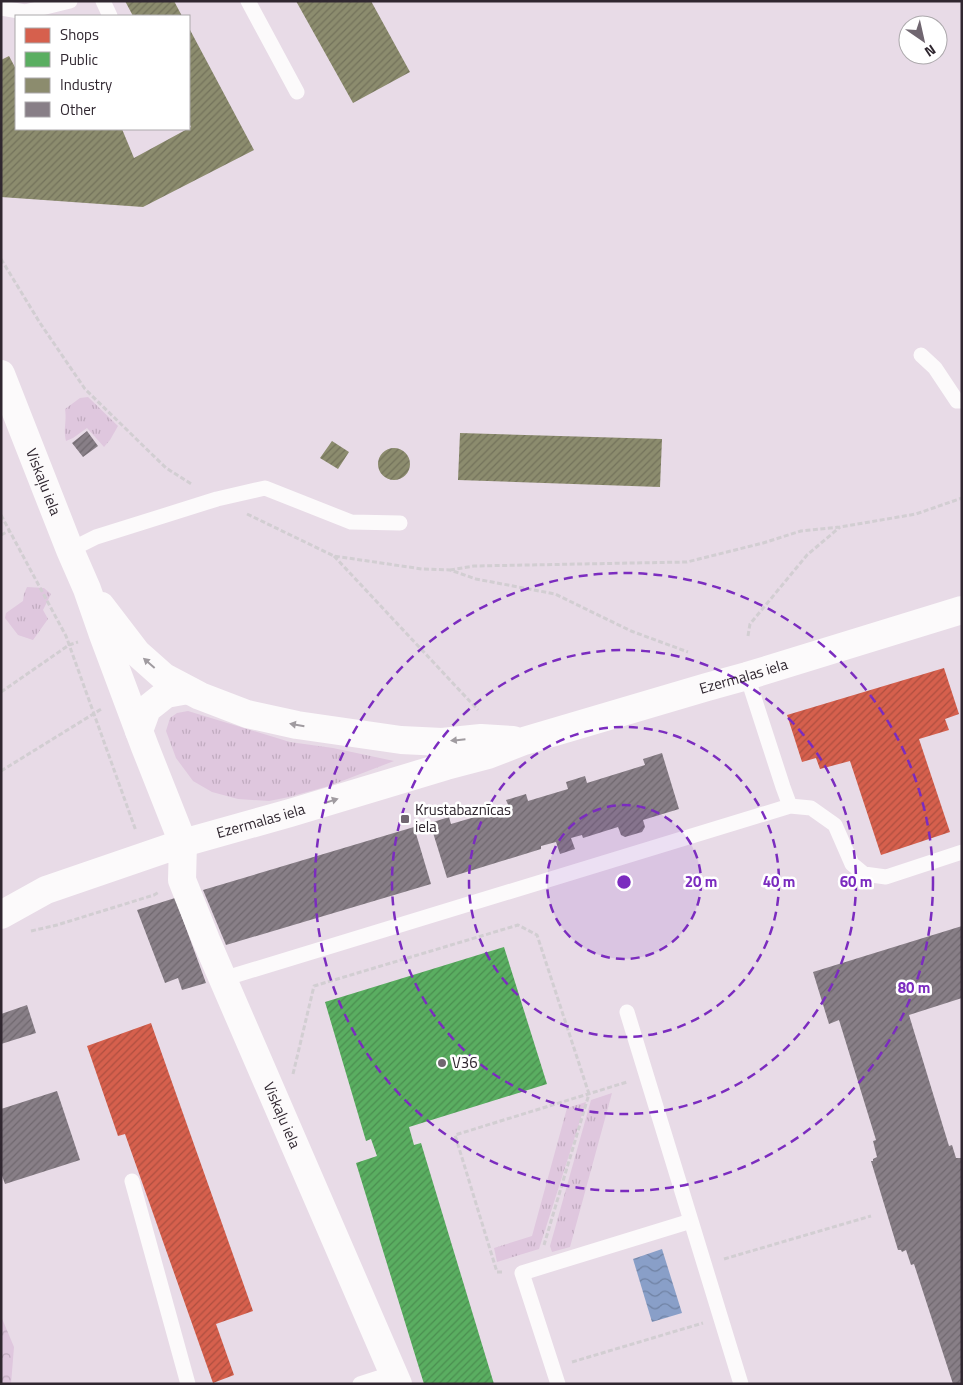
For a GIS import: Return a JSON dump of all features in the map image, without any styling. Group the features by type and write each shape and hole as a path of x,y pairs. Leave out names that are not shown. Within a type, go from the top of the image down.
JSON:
{"street":[{"name":"Viskaļu iela","path":"1,374 87,589"},
{"path":"87,589 183,843"},
{"name":"Ezermalas iela","path":"87,589 137,653 164,677 200,696 247,714 297,725 401,740 442,742 481,738 524,741"},
{"name":"Ezermalas iela","path":"1,915 46,890 183,843 488,755 524,741 706,687 961,614"},
{"path":"140,731 146,709 166,694 188,690"},
{"name":"Viskaļu iela","path":"183,843 182,880 206,940 396,1378"}],"lane":[{"path":"1,8 25,12 45,12 70,1"},
{"path":"103,1 110,15"},
{"path":"248,1 297,92"},
{"path":"921,355 935,368 957,401 962,401"},
{"path":"70,550 96,537 217,499 265,488 351,522 400,523"},
{"path":"747,676 790,806"},
{"path":"223,978 790,806 811,808 835,825 852,864 864,874 886,878 962,852"},
{"path":"627,1012 741,1384"},
{"path":"132,1181 188,1384"},
{"path":"558,1384 552,1367 529,1271 691,1221"},
{"path":"360,1384 396,1378"}],"path":[{"path":"1,259 40,323 85,389 166,468 217,499 334,556 422,569 450,570 474,566 687,562 763,543 801,530 840,528 916,514 962,498"},
{"path":"1,515 66,636 144,856"},
{"path":"748,636 750,624 807,555 840,528"},
{"path":"1,535 9,531"},
{"path":"334,556 478,710"},
{"path":"450,570 476,579 554,594 631,631 688,652"},
{"path":"1,692 69,646 102,632"},
{"path":"1,771 94,712 126,696"},
{"path":"29,932 154,895 182,880"},
{"path":"283,1118 314,986 518,925 537,935 588,1094 529,1271 497,1272 455,1134 588,1094 647,1076"},
{"path":"704,1264 871,1216"},
{"path":"552,1367 720,1318"}],"green space":[{"path":"88,397 118,426 104,447 87,428 66,441 65,409 80,398"},
{"path":"27,587 44,588 51,594 43,610 48,619 33,640 18,635 5,618 6,613 23,601"},
{"path":"188,711 290,742 333,748 394,761 329,786 289,797 269,801 238,799 212,792 193,781 176,758 166,731 170,718 177,713"},
{"path":"612,1093 570,1247 552,1252 550,1246 591,1100"},
{"path":"586,1102 539,1249 497,1262 494,1248 532,1236 567,1108"},
{"path":"1,1316 14,1347 11,1384 1,1384"}],"water":[{"path":"662,1249 682,1313 652,1322 633,1259"}],"building: Shops":[{"path":"944,668 959,714 945,719 949,730 919,739 950,832 881,855 850,761 820,769 816,758 802,762 787,715"},
{"path":"151,1023 253,1311 216,1324 234,1375 213,1383 125,1134 118,1136 87,1046"}],"building: Public":[{"name":"V36","path":"504,947 547,1084 409,1127 414,1145 421,1143 494,1384 424,1384 356,1163 377,1156 371,1139 366,1141 325,1002"}],"building: Industry":[{"path":"125,1 174,1 181,15 132,15"},
{"path":"296,1 371,1 410,72 353,103"},
{"path":"190,30 254,150 143,207 1,197 1,60 9,56 15,67 15,130 122,130 134,158 185,130 190,130"},
{"path":"460,433 662,439 660,487 458,480"},
{"path":"332,441 349,452 338,469 320,458"},
{"path":"394,448 405,453 410,464 405,475 394,480 383,475 378,464 383,453"}],"building: Other":[{"path":"87,431 98,446 83,457 72,443"},
{"path":"662,753 679,809 643,820 645,827 642,832 625,837 621,835 618,827 583,838 582,835 571,838 575,849 560,854 556,842 541,846 541,849 447,878 430,823 449,817 451,824 509,807 506,800 526,794 528,801 568,789 566,782 585,776 587,783 645,765 643,759"},
{"path":"414,827 431,884 226,945 203,890"},
{"path":"175,898 206,983 182,990 178,978 165,983 137,910"},
{"path":"962,926 962,998 909,1015 949,1146 952,1145 956,1158 962,1158 962,1384 953,1384 914,1264 911,1265 906,1250 902,1252 898,1250 871,1161 877,1157 873,1141 876,1140 839,1020 829,1024 813,972"},
{"path":"27,1005 36,1033 1,1044 1,1014"},
{"path":"57,1091 80,1160 5,1184 1,1173 1,1109"}],"place":[{"name":"Krustabaznīcas iela","path":"405,819"},
{"name":"V36","path":"442,1063"}]}
